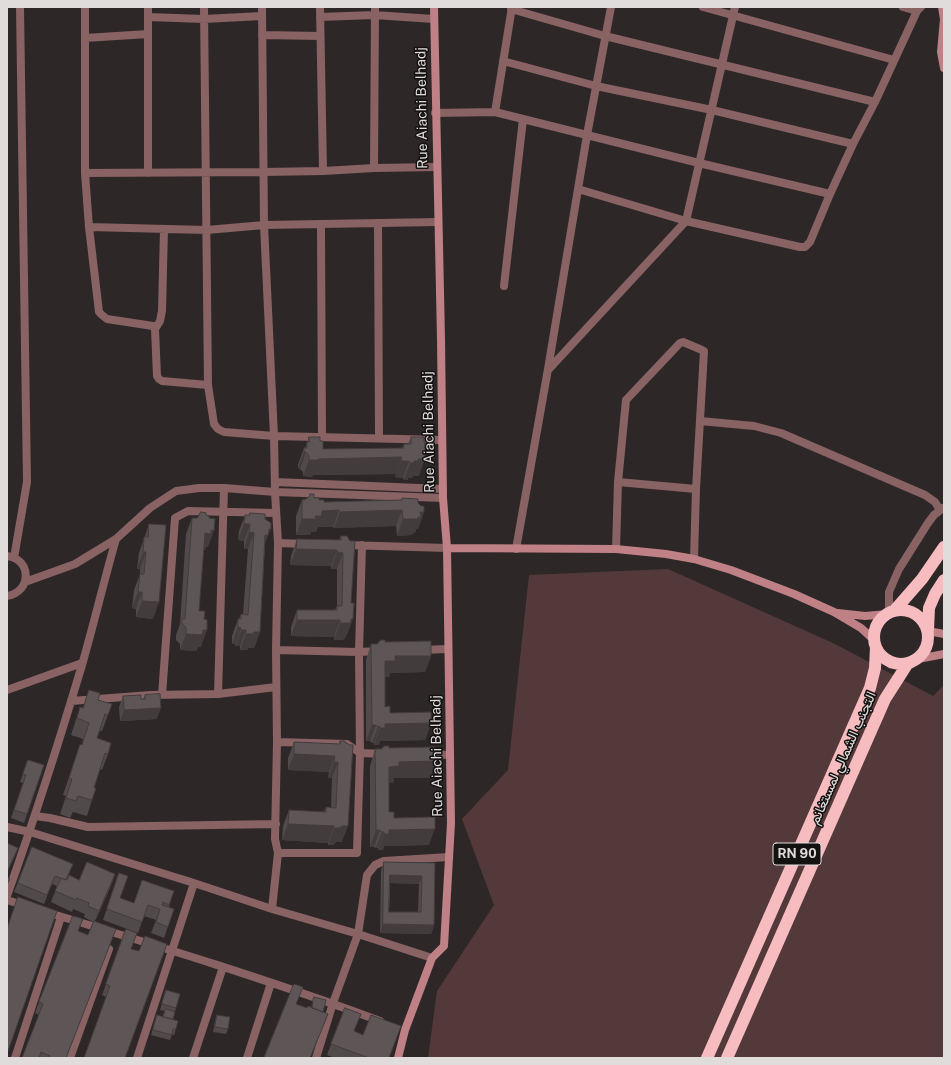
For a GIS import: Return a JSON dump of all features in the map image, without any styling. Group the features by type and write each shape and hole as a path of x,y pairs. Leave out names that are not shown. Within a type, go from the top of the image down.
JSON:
{"highway":[{"path":"944,547 922,579 890,613 881,619 877,625 875,632 875,644 880,654 886,659 893,663 900,664 913,661 923,653 927,646 929,608 935,594 944,580"},
{"path":"890,613 902,610 909,611 921,618 928,631"},
{"name":"RN 90","path":"707,1058 870,688 875,668 875,644"},
{"name":"التجنب الشمالي لمستغانم","path":"726,1058 885,699 913,661"}],"street":[{"path":"7,596 19,591 25,582 26,576 23,565 11,557 27,482 20,7"},
{"path":"85,7 85,173 89,228 99,312 107,319 153,326 155,329"},
{"path":"148,7 148,173"},
{"path":"204,7 208,385 214,424 218,429 224,432 274,436 442,440"},
{"path":"320,7 323,171"},
{"name":"Rue Aiachi Belhadj","path":"398,1058 398,1027 432,958 444,946 451,823 447,548 443,498 434,7"},
{"path":"516,549 587,135 611,7"},
{"path":"703,7 894,60"},
{"path":"548,369 686,221 735,7"},
{"path":"578,189 686,221 805,247 810,242 853,144 875,102 919,9 903,7"},
{"path":"942,7 944,19 941,52 944,68"},
{"path":"495,112 511,8 605,36 875,102"},
{"path":"148,17 204,19 262,11 264,225 278,543 275,839 278,853 272,909"},
{"path":"320,17 375,11 434,19"},
{"path":"374,168 375,11"},
{"path":"85,38 148,34"},
{"path":"262,35 320,36"},
{"path":"503,61 596,86 712,110 853,144"},
{"path":"435,113 495,112 830,194"},
{"path":"504,286 523,119"},
{"path":"85,173 323,171 374,168 437,167"},
{"path":"89,228 207,230 264,225 438,222"},
{"path":"378,223 379,438"},
{"path":"321,224 322,437"},
{"path":"164,229 162,311 160,321 155,329 157,376 162,381 208,385"},
{"path":"616,550 618,482 626,400 680,343 683,342 704,351 696,489 694,559"},
{"path":"700,421 754,426 782,433 926,495 942,509 928,524 895,578 889,592 890,613 865,616 834,612"},
{"path":"275,482 443,489"},
{"path":"618,482 696,489"},
{"path":"25,582 75,564 116,539 150,508 176,491 199,488 224,488 275,492 443,498"},
{"path":"218,694 224,488"},
{"path":"162,695 175,518 188,511 276,513"},
{"path":"7,896 30,832 71,701 116,539"},
{"path":"278,543 316,544"},
{"path":"339,545 616,550 666,554 694,559 730,570 794,594 834,612 861,628 875,644"},
{"path":"278,853 357,853 360,753 359,652 362,545"},
{"path":"928,631 944,634"},
{"path":"411,650 448,649"},
{"path":"276,650 359,652 389,651"},
{"path":"913,661 944,654"},
{"path":"7,690 82,663"},
{"path":"71,701 151,695 218,694 276,687"},
{"path":"277,742 347,744 360,753 390,754"},
{"path":"413,754 450,755"},
{"path":"35,816 88,827 276,824"},
{"path":"7,826 432,958"},
{"path":"316,1058 333,1003 358,934 367,875 375,865 384,861 449,857"},
{"path":"137,1058 194,883"},
{"path":"7,900 172,950 333,1003 398,1027"},
{"path":"15,1058 61,917"},
{"path":"70,1058 114,933"},
{"path":"193,1058 223,967"},
{"path":"247,1058 271,983"}],"shaded area":[{"path":"668,569 835,644 933,696 944,685 944,1058 428,1058 437,991 494,905 462,819 508,770 529,575"}],"building":[{"path":"309,437 320,437 320,441 323,441 323,449 404,448 404,444 411,444 411,437 424,437 425,459 418,459 418,461 414,461 414,463 410,463 409,461 401,461 402,457 309,460 309,456 306,452 304,452 304,448 307,448"},
{"path":"310,494 314,494 314,498 324,500 324,502 402,500 402,498 418,499 418,503 421,506 424,506 424,512 420,512 421,517 418,517 418,519 403,519 402,510 340,512 339,510 322,511 322,516 315,516 316,519 302,519 302,500 310,496"},
{"path":"201,512 206,513 209,518 215,519 214,531 211,530 211,534 205,533 199,611 205,611 204,619 207,620 207,630 203,630 202,635 186,634 186,628 182,623 182,619 185,619 192,518 197,518"},
{"path":"250,513 265,514 265,519 271,523 271,529 269,529 268,535 265,535 260,632 246,634 246,630 241,630 241,628 238,627 238,619 241,619 241,614 248,615 254,533 249,532 250,524 244,524 245,515 249,515"},
{"path":"149,524 166,525 159,602 142,601 142,592 138,592 140,574 144,574 146,552 143,552 144,537 148,537"},
{"path":"341,536 347,536 350,541 355,541 351,603 354,603 353,619 351,619 351,622 349,623 340,623 340,620 297,620 297,610 337,610 337,606 342,606 343,553 337,552 337,550 296,549 297,539 341,540"},
{"path":"381,640 385,640 385,642 431,641 431,656 395,656 395,661 385,661 385,707 390,706 390,713 431,712 431,723 385,724 385,728 372,725 371,644 377,644"},
{"path":"89,690 100,693 98,700 112,704 108,715 105,714 97,738 111,743 108,754 105,753 94,788 96,788 92,800 78,796 76,801 66,798 72,779 69,778 80,744 82,745 89,723 77,718 80,707 83,708"},
{"path":"160,694 161,708 124,710 123,696 141,695 141,699 145,699 145,695"},
{"path":"340,741 345,741 345,743 349,745 353,745 348,826 334,828 334,826 288,824 289,810 326,812 326,807 336,808 338,762 334,762 335,756 294,754 294,742 340,744"},
{"path":"385,746 389,746 389,748 435,747 436,761 399,762 399,766 389,767 389,812 394,812 394,818 435,817 435,829 389,830 389,834 384,834 384,832 380,830 376,830 375,749 381,749"},
{"path":"28,760 44,765 27,814 14,810 26,775 23,774"},
{"path":"7,843 18,848 7,872"},
{"path":"32,847 73,864 66,880 55,876 47,895 18,883"},
{"path":"87,862 115,874 99,911 88,906 89,903 77,898 76,900 55,891 61,878 67,880 69,875 79,880"},
{"path":"384,862 435,863 434,925 383,924","holes":["390,875 422,876 421,912 389,912"]},
{"path":"119,873 128,876 120,898 134,903 142,880 174,891 169,905 163,902 162,905 174,909 168,927 156,922 160,909 148,905 142,922 107,909"},
{"path":"7,877 10,879 7,884"},
{"path":"18,897 57,911 7,1054 7,929"},
{"path":"73,916 83,919 78,931 88,935 94,921 116,929 66,1058 49,1058 50,1056 41,1052 39,1058 22,1058 43,1004 39,1002"},
{"path":"126,929 137,933 131,949 139,951 145,936 167,944 125,1058 84,1058 110,986 106,984"},
{"path":"294,984 303,987 296,1004 307,1008 308,1006 328,1014 310,1058 264,1058"},
{"path":"166,990 180,994 176,1008 162,1004"},
{"path":"314,997 326,1000 323,1012 312,1008"},
{"path":"345,1008 361,1014 354,1031 363,1035 371,1015 401,1026 389,1058 369,1058 331,1044"},
{"path":"166,1009 175,1012 173,1019 163,1017"},
{"path":"157,1015 178,1021 176,1029 173,1029 172,1035 153,1030"},
{"path":"217,1015 230,1017 228,1029 215,1027"}]}
